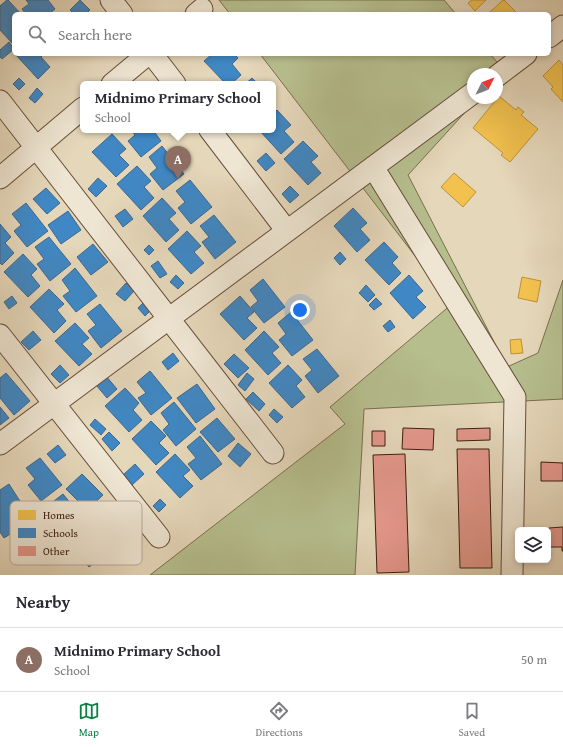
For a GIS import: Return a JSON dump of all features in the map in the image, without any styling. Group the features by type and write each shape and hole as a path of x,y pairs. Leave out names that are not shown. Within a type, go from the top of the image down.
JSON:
{"street":[{"path":"111,0 120,12"},
{"path":"551,35 563,26"},
{"path":"116,81 146,56"},
{"path":"154,56 173,81"},
{"path":"503,71 523,56"},
{"path":"0,444 467,97"},
{"path":"0,100 273,453"},
{"path":"0,178 80,110"},
{"path":"212,133 287,231"},
{"path":"373,167 515,397 512,575"},
{"path":"0,335 131,501"},
{"path":"142,515 159,537"}],"green space":[{"path":"219,0 444,0 454,12 228,12"},
{"path":"262,56 492,56 502,68 467,68 467,104 473,104 408,175 507,367 538,353 563,280 563,399 364,409 355,575 150,575 345,424 330,407 452,304"}],"building: Homes":[{"path":"472,0 486,0 475,11 468,3"},
{"path":"504,0 516,12 490,12"},
{"path":"559,60 563,65 563,102 551,89 553,87 543,76"},
{"path":"503,99 516,110 518,107 524,112 521,115 538,129 510,162 501,155 503,153 473,128 492,104 503,104"},
{"path":"454,173 476,192 463,207 441,187"},
{"path":"522,277 541,281 537,302 518,298"},
{"path":"521,339 523,353 511,354 510,340"}],"building: Schools":[{"path":"8,0 19,12 12,12 12,43 0,30 0,6"},
{"path":"26,0 48,0 55,9 51,12 24,12 22,9 29,4"},
{"path":"80,0 90,10 88,12 72,12 70,10"},
{"path":"9,42 12,46 12,51 2,59 0,57 0,50"},
{"path":"17,56 42,56 41,57 50,67 38,79"},
{"path":"210,56 236,56 238,58 232,64 241,75 234,81 223,81 204,61"},
{"path":"19,78 25,84 19,90 13,84"},
{"path":"37,88 43,94 35,103 29,98"},
{"path":"277,110 291,125 284,131 294,142 281,154 262,133 276,133"},
{"path":"133,133 155,133 161,141 141,157 128,141 135,135"},
{"path":"112,134 126,149 119,155 129,165 116,177 92,152"},
{"path":"303,141 318,156 311,162 321,173 308,185 284,159"},
{"path":"162,146 184,174 163,190 150,174 157,168 149,157"},
{"path":"266,153 275,163 266,171 257,161"},
{"path":"137,166 151,181 144,187 154,198 141,210 117,184"},
{"path":"98,178 107,186 96,197 88,189"},
{"path":"190,180 212,207 191,224 178,208 185,202 176,191"},
{"path":"290,186 299,195 290,203 282,194"},
{"path":"46,188 60,203 47,214 33,199"},
{"path":"162,198 176,213 169,219 179,230 166,242 143,216"},
{"path":"26,203 48,231 27,247 14,231 21,225 12,214"},
{"path":"353,208 367,223 360,229 370,240 357,252 334,226"},
{"path":"125,209 133,219 123,227 115,216"},
{"path":"68,211 81,230 61,244 48,225"},
{"path":"214,215 236,242 215,259 202,242 209,237 200,226"},
{"path":"0,224 11,237 5,243 14,253 2,265 0,263"},
{"path":"187,231 201,246 194,252 204,263 191,274 168,249"},
{"path":"49,237 71,264 50,281 37,264 44,259 35,247"},
{"path":"384,242 398,257 392,263 401,273 389,285 365,260"},
{"path":"93,244 108,262 91,275 77,257"},
{"path":"149,245 154,250 149,255 144,250"},
{"path":"340,252 346,259 340,265 334,258"},
{"path":"23,254 37,269 31,275 40,286 28,297 4,272"},
{"path":"158,261 167,274 160,278 151,266"},
{"path":"75,268 97,296 76,312 63,296 70,291 62,280"},
{"path":"176,275 184,283 178,289 170,282"},
{"path":"409,275 423,291 416,297 426,307 413,319 390,293"},
{"path":"263,279 285,307 264,323 251,307 258,301 250,290"},
{"path":"126,283 134,291 125,301 116,294"},
{"path":"366,285 375,295 368,302 359,293"},
{"path":"49,289 64,304 57,310 66,321 54,333 30,307"},
{"path":"12,296 17,303 9,309 4,302"},
{"path":"240,296 254,312 247,318 257,328 244,340 220,314"},
{"path":"376,298 382,304 374,310 369,305"},
{"path":"143,303 150,311 145,316 138,308"},
{"path":"100,304 122,331 101,348 88,331 96,325 87,314"},
{"path":"291,312 313,340 292,356 279,340 286,334 278,323"},
{"path":"390,320 395,327 388,332 383,326"},
{"path":"75,323 89,338 82,344 92,354 79,366 55,341"},
{"path":"33,331 41,340 29,350 21,342"},
{"path":"264,331 279,347 272,353 281,363 268,375 245,350"},
{"path":"317,349 339,376 318,393 305,376 312,370 303,359"},
{"path":"173,353 179,361 168,370 162,362"},
{"path":"234,354 249,368 238,378 224,364"},
{"path":"60,365 69,375 60,383 51,374"},
{"path":"288,365 302,380 296,386 305,397 292,408 269,383"},
{"path":"150,371 172,398 151,415 138,398 146,393 137,382"},
{"path":"6,373 30,401 14,415 0,398 0,378"},
{"path":"247,373 254,379 245,391 238,385"},
{"path":"106,376 117,389 107,398 96,385"},
{"path":"197,384 215,409 196,423 177,398"},
{"path":"125,388 139,403 133,410 142,420 129,432 105,406"},
{"path":"253,392 265,404 259,411 246,399"},
{"path":"174,402 196,429 176,446 163,430 169,424 161,413"},
{"path":"0,407 9,418 0,425"},
{"path":"274,409 283,417 277,423 269,415"},
{"path":"217,418 235,439 218,452 200,432"},
{"path":"95,419 106,429 101,435 90,425"},
{"path":"151,421 166,436 159,443 169,453 156,465 132,439"},
{"path":"109,432 120,443 112,451 102,439"},
{"path":"200,436 222,464 201,480 188,464 196,458 187,447"},
{"path":"238,443 251,454 240,467 228,456"},
{"path":"58,445 66,455 55,463 47,454"},
{"path":"175,454 190,470 183,476 193,486 180,498 156,472"},
{"path":"40,458 62,485 41,501 28,485 35,479 26,468"},
{"path":"135,464 144,474 132,485 123,475"},
{"path":"82,474 103,495 97,501 78,501 66,489"},
{"path":"9,484 20,501 10,501 10,534 4,538 0,532 0,490"},
{"path":"63,494 69,501 54,501"},
{"path":"160,499 166,505 159,512 153,506"}],"building: Other":[{"path":"403,428 434,429 433,450 402,449"},
{"path":"490,428 490,440 457,441 457,429"},
{"path":"372,431 385,431 385,446 372,446"},
{"path":"457,449 489,449 492,568 460,568"},
{"path":"405,454 409,572 377,573 373,455"},
{"path":"541,462 563,463 563,481 541,481"},
{"path":"563,527 563,551 562,547 551,547 551,528"}],"place":[{"name":"Midnimo Primary School","path":"178,179"}]}
